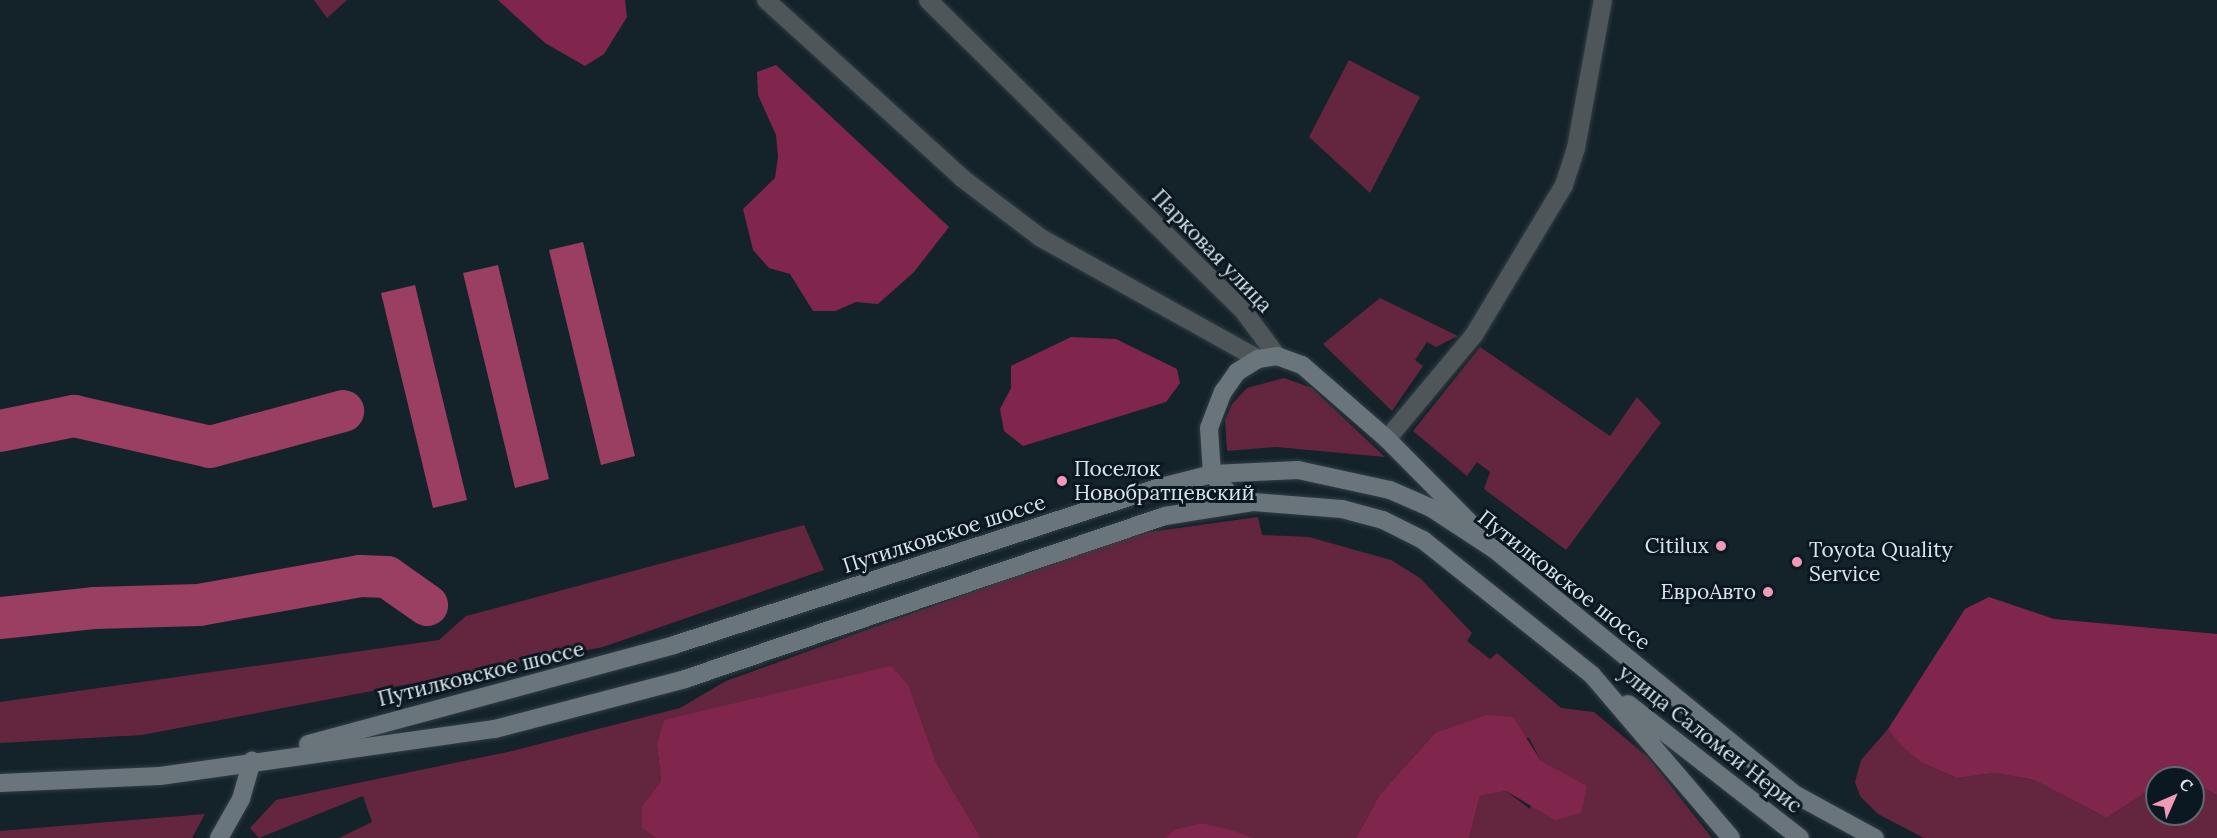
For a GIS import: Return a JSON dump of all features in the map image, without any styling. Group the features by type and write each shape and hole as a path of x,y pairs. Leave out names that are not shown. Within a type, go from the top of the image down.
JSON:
{"main road":[{"path":"1494,549 1387,439 1302,365 1277,356 1258,359 1238,372 1214,410 1212,474 1232,497 1253,502 1342,509 1383,520 1423,540 1592,675 1731,838"},
{"name":"Путилковское шоссе","path":"252,761 662,648 1212,474 1298,470 1368,484 1431,508 1494,549 1796,795 1875,838"},
{"path":"0,783 160,776 252,761 495,729 591,706 1046,552 1165,516 1253,502"},
{"name":"улица Саломеи Нерис","path":"1592,675 1800,838"},
{"path":"219,838 241,799 252,761"},
{"name":"улица Саломеи Нерис","path":"1796,795 1851,838"}],"street":[{"path":"766,0 962,178 1041,238 1258,359"},
{"name":"Парковая улица","path":"928,0 1245,313 1277,356"},
{"path":"1387,439 1474,336 1564,185 1576,148 1602,0"}],"shaded area":[{"path":"314,0 347,0 327,18"},
{"path":"498,0 625,0 627,17 604,54 585,66 545,43"},
{"path":"1349,60 1420,97 1370,193 1309,137"},
{"path":"776,65 949,227 914,272 878,304 856,302 835,311 813,311 790,274 769,268 753,250 743,209 775,178 778,157 776,135 758,95 757,72"},
{"path":"583,242 635,456 601,465 549,250"},
{"path":"498,265 549,479 515,488 463,273"},
{"path":"415,285 467,500 433,508 381,293"},
{"path":"1380,298 1458,336 1436,347 1427,342 1415,360 1423,366 1392,411 1323,344"},
{"path":"1071,337 1116,339 1177,369 1180,383 1166,402 1023,446 1004,431 1000,409 1011,388 1011,366"},
{"path":"1480,347 1610,436 1637,397 1661,423 1566,550 1484,489 1490,472 1477,462 1467,476 1413,431"},
{"path":"1284,378 1312,388 1385,457 1276,447 1227,451 1225,420 1232,404 1247,388"},
{"path":"1258,517 1262,535 1309,537 1391,560 1420,578 1472,633 1467,641 1490,659 1497,653 1561,708 1594,712 1649,758 1712,838 1469,838 1480,796 1506,791 1530,809 1541,761 1529,738 1435,733 1380,794 1356,838 1255,838 1202,823 1175,829 1164,838 981,838 936,762 909,686 657,745 661,781 642,806 642,828 656,838 339,838 372,822 363,796 259,838 250,828 276,800 512,751 680,708 726,681 1070,556 1142,533"},
{"path":"804,525 824,570 603,647 142,735 0,743 0,702 439,640 466,616"},
{"path":"1989,597 2054,619 2217,634 2217,795 2205,789 2205,766 2145,766 2145,793 2107,818 2034,780 1995,773 1957,778 1922,763 1902,746 1888,729 1965,609"},
{"path":"891,666 909,686 936,762 981,838 656,838 642,828 642,806 661,781 657,745 664,720"},
{"path":"1487,715 1513,717 1541,761 1587,786 1581,813 1555,820 1506,791 1480,796 1469,838 1356,838 1380,794 1435,733"},
{"path":"1888,729 1922,763 1957,778 1995,773 2034,780 2107,818 2145,793 2145,826 2205,826 2205,789 2217,795 2217,838 1924,838 1878,814 1860,796 1855,782 1861,760"},
{"path":"205,814 192,838 0,838 0,831"},
{"path":"1202,823 1255,838 1164,838 1175,829"}],"waterway":[{"path":"0,431 74,416 210,447 343,411"},
{"path":"0,618 95,608 199,605 360,576 387,577 427,605"}],"place":[{"name":"Поселок Новобратцевский","path":"1062,481"},
{"name":"Citilux","path":"1721,546"},
{"name":"Toyota Quality Service","path":"1797,562"},
{"name":"ЕвроАвто","path":"1768,592"}]}
